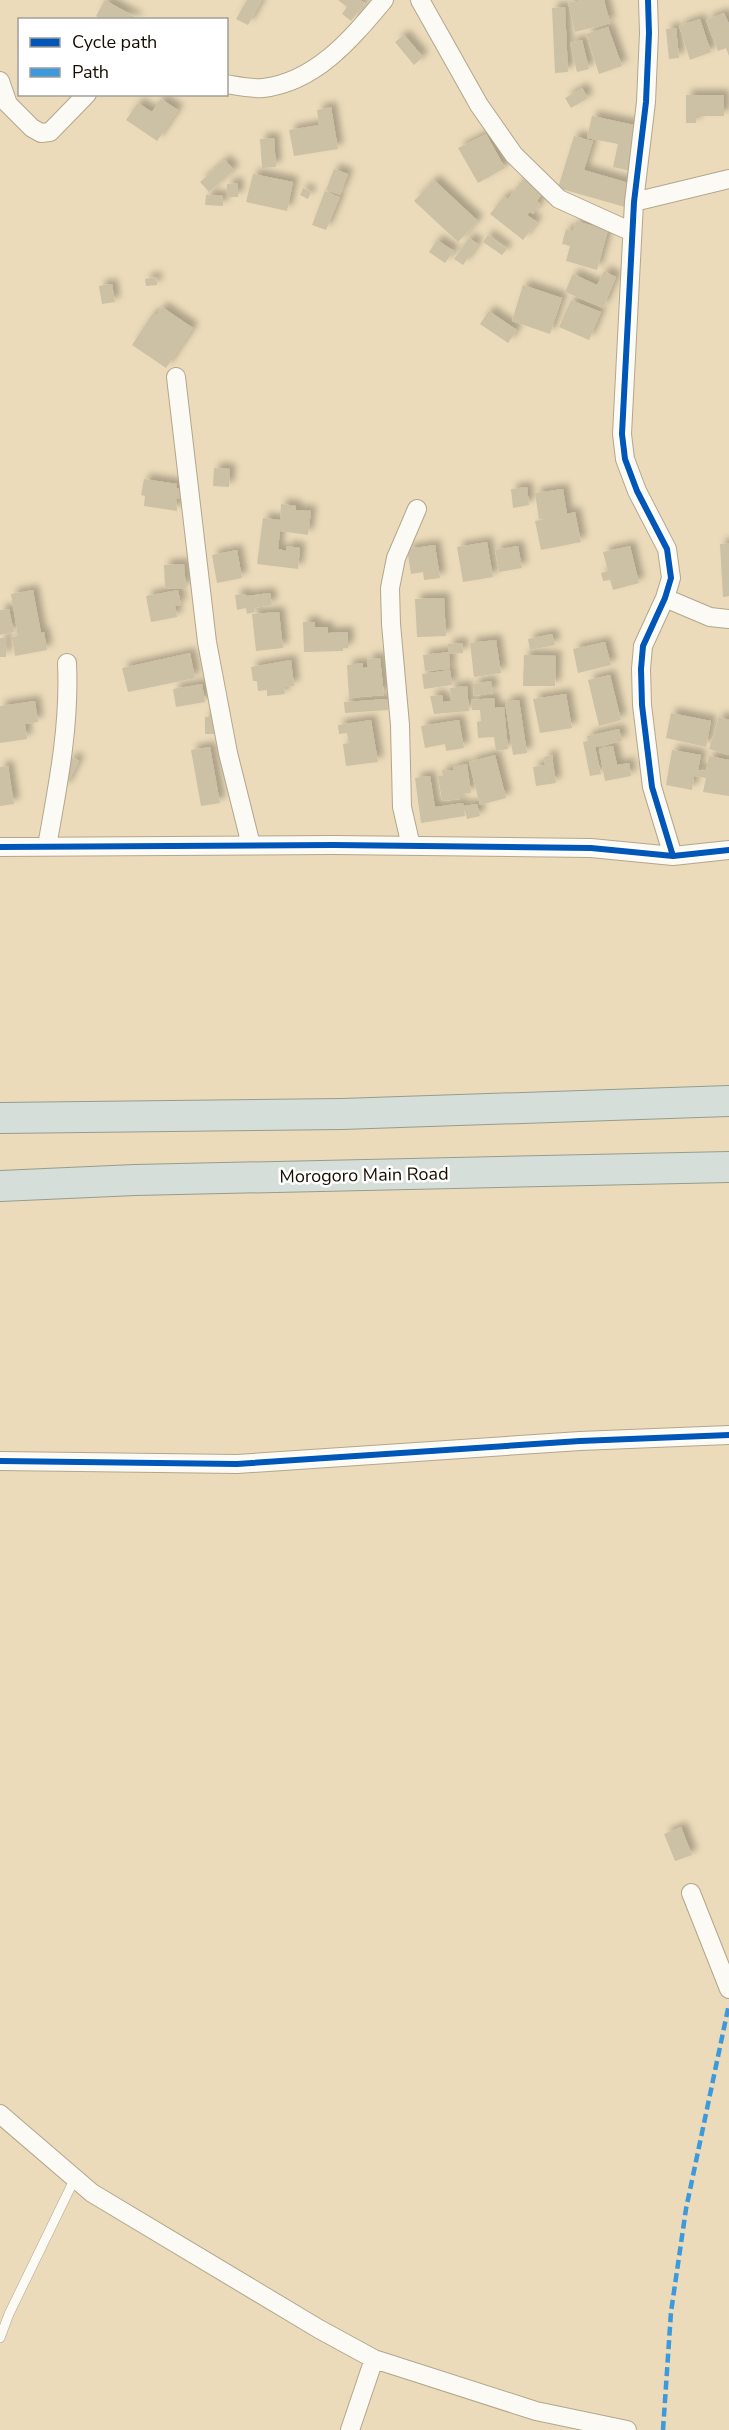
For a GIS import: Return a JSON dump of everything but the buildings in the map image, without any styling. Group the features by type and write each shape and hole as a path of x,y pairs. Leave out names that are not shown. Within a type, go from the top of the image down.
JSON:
{"highway":[{"path":"0,1118 342,1114 729,1101"},
{"name":"Morogoro Main Road","path":"0,1186 135,1180 729,1167"}],"street":[{"path":"228,84 261,88 288,83 315,70 353,37 384,0"},
{"path":"420,0 474,97 514,155 559,199 632,232"},
{"path":"648,0 650,33 646,102 634,202 622,434 625,459 633,480 667,549 670,578 664,598 643,646 642,705 652,788 673,856"},
{"path":"0,81 8,104 32,129 41,133 50,132 85,96"},
{"path":"634,202 729,179"},
{"path":"176,377 207,642 228,753 251,845"},
{"path":"411,846 402,807 400,725 390,588 396,558 417,509"},
{"path":"664,598 710,617 729,619"},
{"path":"47,846 67,724 67,663"},
{"path":"0,847 251,845 591,848 673,856 729,850"},
{"path":"0,1461 237,1464 580,1441 729,1435"},
{"path":"691,1893 729,1989"},
{"path":"0,2114 92,2193 319,2329 374,2359 536,2411 627,2430"},
{"path":"350,2430 374,2359"}],"lane":[{"path":"0,2338 9,2314 75,2178"}],"marked path":[{"path":"663,2430 671,2312 686,2209 729,2004"}],"cycle path":[{"path":"648,0 646,102 634,202 622,434 625,459 637,491 667,549 671,578 665,598 643,646 641,669 642,705 652,787 673,856"},
{"path":"0,847 334,845 591,848 673,856 729,850"},
{"path":"0,1461 237,1464 580,1441 729,1435"}]}
